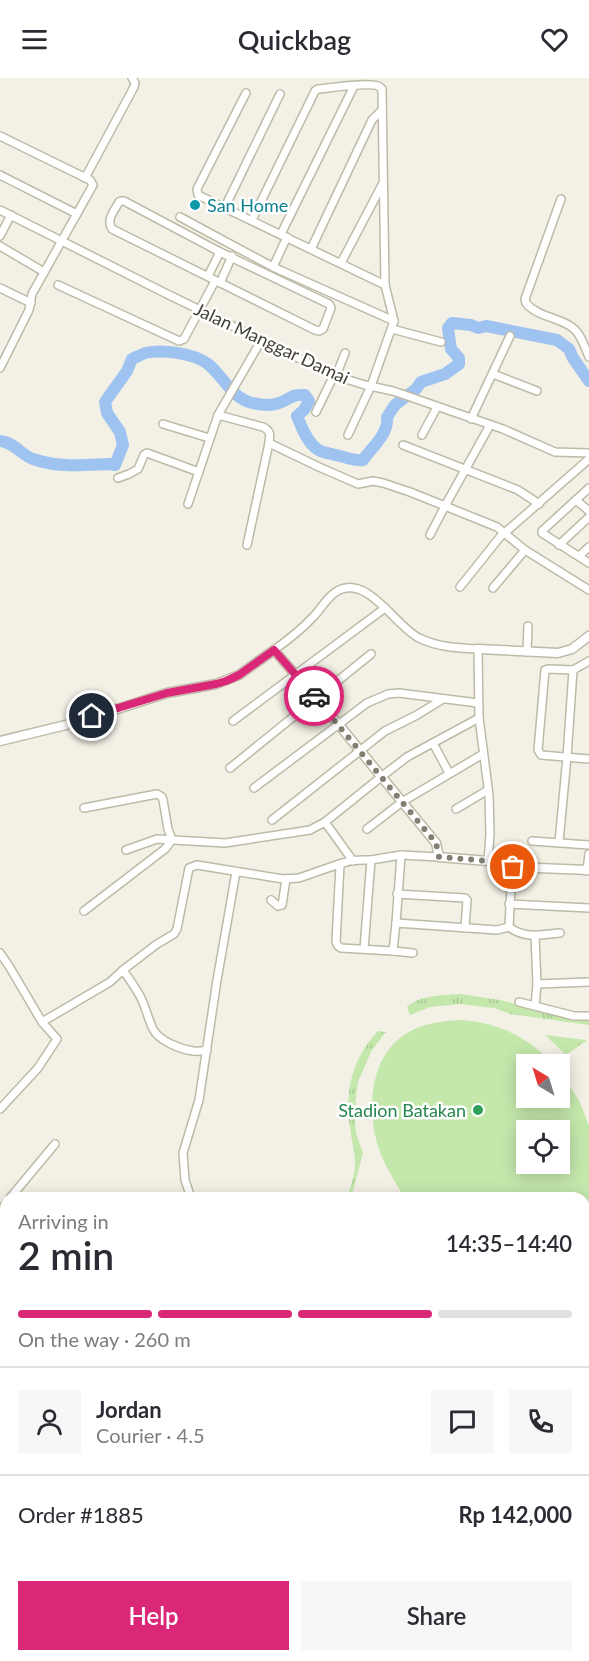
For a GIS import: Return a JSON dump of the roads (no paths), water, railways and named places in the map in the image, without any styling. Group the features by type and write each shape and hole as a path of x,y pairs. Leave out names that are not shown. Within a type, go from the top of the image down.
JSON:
{"street":[{"path":"85,177 134,87 135,83 132,78"},
{"path":"252,220 315,90 354,86 377,85 380,87 382,89 385,285 393,325 371,386 348,435"},
{"path":"273,267 284,236 354,86"},
{"path":"246,93 197,189 198,195 385,285"},
{"path":"225,207 280,94"},
{"path":"311,249 372,120 382,110"},
{"path":"0,136 93,182 32,294 29,310 0,368"},
{"path":"0,175 77,214"},
{"path":"341,263 384,181"},
{"path":"561,199 525,299 532,309 572,327 579,334 589,357"},
{"path":"124,201 220,252 232,256 329,304 331,308 323,329 315,330 112,229 109,225 110,220 118,202 124,201"},
{"name":"Jalan Manggar Damai","path":"0,210 335,375 437,406 514,433 555,452 589,453"},
{"path":"0,236 11,215"},
{"path":"180,216 273,267 393,325 441,342"},
{"path":"0,246 44,272"},
{"path":"208,276 220,252"},
{"path":"58,285 180,341 184,339 199,309 218,282 232,256"},
{"path":"0,288 31,303"},
{"path":"471,419 510,336"},
{"path":"188,504 221,406 262,339"},
{"path":"316,412 345,353"},
{"path":"494,374 537,391"},
{"path":"422,435 437,406"},
{"path":"218,415 266,428 270,433 247,545"},
{"path":"163,424 209,438"},
{"path":"430,535 490,425"},
{"path":"269,443 358,484 374,481 383,483 497,527 525,550 589,590"},
{"path":"403,445 518,489 539,504"},
{"path":"118,478 136,472 147,453 199,472"},
{"path":"460,587 500,537 589,459"},
{"path":"589,488 542,531 559,545 589,562"},
{"path":"576,500 589,511"},
{"path":"559,545 589,517"},
{"path":"579,556 589,547"},
{"path":"494,588 525,550"},
{"path":"0,741 74,723 167,693 216,684 239,675 274,650 314,616 337,591 345,588 365,592 418,638 438,645 558,653 572,649 589,636"},
{"path":"233,721 386,608"},
{"path":"527,652 528,626"},
{"path":"478,649 478,703 488,790 490,834 488,861"},
{"path":"274,650 339,725 438,850"},
{"path":"230,768 371,654"},
{"path":"589,661 573,670 545,670 538,750 541,755 589,759"},
{"path":"559,842 573,670"},
{"path":"254,788 368,704 388,694 399,693 478,703"},
{"path":"272,820 385,731 443,699"},
{"path":"126,850 157,838 225,843 310,830 325,822 407,758 480,718"},
{"path":"433,743 448,773"},
{"path":"367,830 402,802 483,754"},
{"path":"456,809 488,790"},
{"path":"84,808 157,794 163,800 172,840"},
{"path":"325,822 353,861"},
{"path":"84,911 165,849 172,840"},
{"path":"532,841 589,845"},
{"path":"42,1022 110,982 157,944 174,934 177,929 189,868 197,865 286,879 299,878 342,863 438,850 513,867 588,871 589,854"},
{"path":"393,951 400,855"},
{"path":"364,949 371,860"},
{"path":"342,863 340,865 336,942 338,946 413,953"},
{"path":"509,927 513,867"},
{"path":"189,1192 185,1180 183,1153 199,1100 236,872"},
{"path":"271,900 278,906 282,905 286,879"},
{"path":"397,894 465,898 467,900 465,928"},
{"path":"509,904 589,908"},
{"path":"396,923 497,930 509,927 516,932 535,936 560,933"},
{"path":"535,936 537,984 535,1006"},
{"path":"0,953 42,1022 57,1040 38,1068 0,1109"},
{"path":"123,970 140,996 156,1035 188,1050 195,1052 207,1050"},
{"path":"537,984 589,982"},
{"path":"519,1002 574,1016 589,1016"},
{"path":"15,1192 56,1144"}],"waterway":[{"path":"0,441 42,462 71,465 115,465 123,445 120,432 107,413 105,402 127,371 132,359 152,352 177,353 202,360 239,396 252,403 273,405 294,396 305,395 309,401 297,416 310,442 322,452 357,460 363,460 379,440 385,429 387,417 395,405 416,389 421,382 445,374 459,364 459,358 451,349 448,328 452,323 478,328 486,326 557,340 569,349 589,381"}],"place":[{"name":"San Home","path":"195,205"},
{"name":"Stadion Batakan","path":"478,1110"}]}
